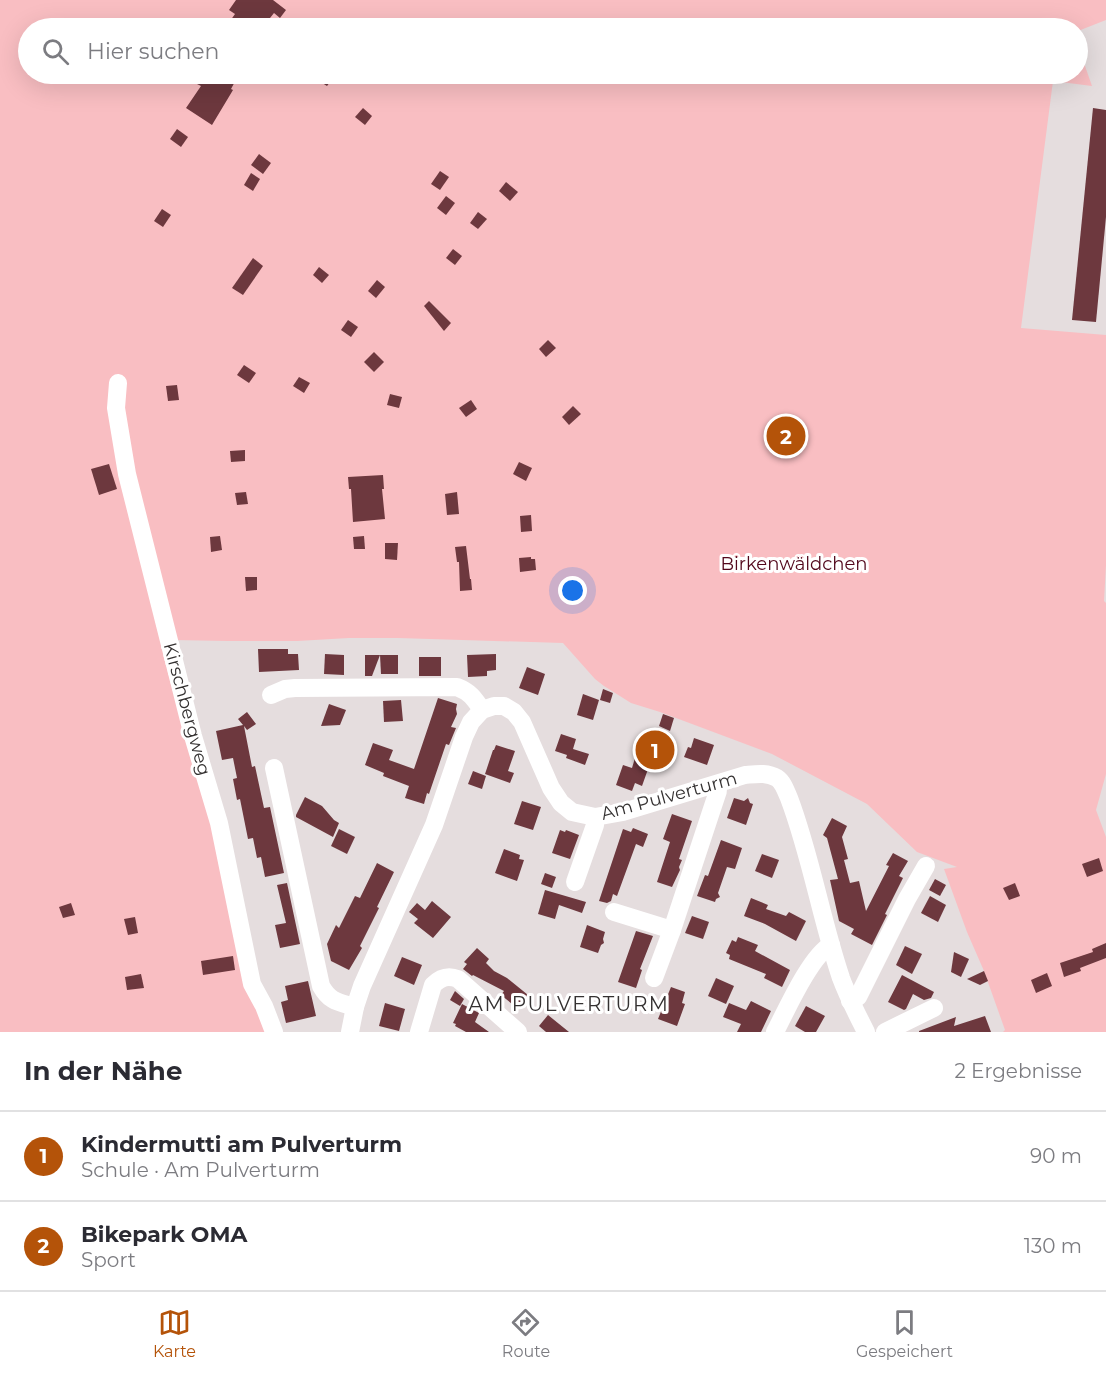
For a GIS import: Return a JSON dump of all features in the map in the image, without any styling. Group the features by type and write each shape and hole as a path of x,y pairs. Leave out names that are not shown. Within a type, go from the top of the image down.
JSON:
{"street":[{"name":"Kirschbergweg","path":"118,383 116,408 127,474 193,736 219,823 252,984 274,1032"},
{"path":"271,695 285,689 295,688 457,687 466,690 475,698 482,710 471,722 434,825 362,986 350,1032"},
{"name":"Am Pulverturm","path":"482,710 494,705 504,706 514,712 526,730 551,788 561,803 572,812 595,817 623,812 746,775 760,774 777,778 788,797 831,945 850,1001 866,1032"},
{"path":"274,768 321,986 327,997 355,1007"},
{"path":"654,978 717,791 715,785"},
{"path":"575,882 595,825 595,817"},
{"path":"850,1001 858,997 926,866"},
{"path":"614,912 672,930"},
{"path":"776,1032 818,956 831,945"},
{"path":"419,1032 433,985 438,980 451,977 458,979 518,1032"},
{"path":"885,1032 934,1008"}],"green space":[{"name":"Birkenwäldchen","path":"0,0 1106,0 1106,20 1088,27 1088,18 18,18 18,84 1053,84 1021,328 1106,335 1104,601 1106,603 1106,774 1096,810 1106,837 1106,1032 1003,1032 1005,1030 984,971 944,869 957,867 917,852 867,804 772,754 631,703 595,679 563,643 349,638 297,641 173,640 254,976 281,1032 0,1032"},
{"path":"1088,75 1092,86 1076,84 1088,84"}],"building":[{"path":"236,0 273,0 286,10 280,18 274,13 270,18 232,18 235,14 229,10"},
{"path":"197,84 234,84 231,89 233,90 212,125 186,108 201,86"},
{"path":"363,108 372,116 365,125 355,117"},
{"path":"1093,108 1106,110 1106,217 1096,322 1072,320"},
{"path":"177,129 188,137 181,147 170,139"},
{"path":"259,154 271,163 263,174 251,165"},
{"path":"440,171 449,177 440,190 431,184"},
{"path":"251,173 260,179 253,191 244,185"},
{"path":"506,182 518,192 510,201 499,191"},
{"path":"446,196 455,203 446,215 437,208"},
{"path":"162,209 171,215 163,227 154,221"},
{"path":"478,212 487,219 478,229 470,223"},
{"path":"453,249 462,256 455,265 446,258"},
{"path":"253,258 263,266 243,295 232,288"},
{"path":"319,267 329,275 322,283 313,275"},
{"path":"377,280 385,287 376,298 368,291"},
{"path":"429,301 451,323 444,331 424,306"},
{"path":"348,320 358,327 351,337 341,330"},
{"path":"548,340 556,348 546,357 539,349"},
{"path":"374,352 384,362 374,372 364,362"},
{"path":"244,365 256,373 249,383 237,375"},
{"path":"299,377 310,383 304,393 293,386"},
{"path":"177,385 179,400 168,401 166,386"},
{"path":"390,394 402,397 399,408 387,405"},
{"path":"471,400 477,409 466,417 459,408"},
{"path":"573,406 581,414 569,425 562,417"},
{"path":"245,450 245,461 231,462 230,451"},
{"path":"519,462 532,468 526,481 513,474"},
{"path":"109,464 117,489 99,495 91,469"},
{"path":"383,475 385,519 353,522 348,477"},
{"path":"246,492 248,504 237,505 235,493"},
{"path":"457,492 459,514 447,515 445,494"},
{"path":"531,515 532,531 521,532 520,516"},
{"path":"220,536 222,550 211,552 210,537"},
{"path":"364,536 365,549 354,549 353,537"},
{"path":"385,543 398,543 397,560 385,559"},
{"path":"466,546 472,590 460,591 459,562 457,562 455,547"},
{"path":"519,558 535,559 536,570 520,572"},
{"path":"245,577 257,577 257,590 246,591"},
{"path":"258,649 288,649 288,654 298,654 299,670 259,672"},
{"path":"325,654 344,655 344,675 324,674"},
{"path":"496,654 496,670 487,671 487,676 468,677 467,655"},
{"path":"365,655 380,655 372,676 365,676"},
{"path":"380,655 398,655 398,674 381,674"},
{"path":"419,657 441,657 441,676 419,676"},
{"path":"527,667 545,674 538,695 519,688"},
{"path":"603,689 613,693 610,703 600,700"},
{"path":"583,694 599,700 593,720 577,715"},
{"path":"438,698 457,704 457,714 451,727 456,728 449,745 446,744 424,804 405,798 409,786 383,776 384,773 365,765 373,743 393,750 389,760 414,769"},
{"path":"401,700 403,721 384,722 383,701"},
{"path":"329,704 346,710 340,725 321,726"},
{"path":"247,712 256,724 247,730 244,726 252,767 255,766 264,808 270,807 284,873 265,877 261,857 257,858 253,838 248,839 240,799 237,800 233,779 237,778 233,758 222,760 216,731 243,725 238,719"},
{"path":"663,714 674,718 670,731 659,726"},
{"path":"561,734 576,739 573,749 589,754 585,765 555,751"},
{"path":"642,735 658,741 642,786 635,783 632,791 616,785 623,765 632,768"},
{"path":"694,738 714,745 707,765 684,757 688,747 691,748"},
{"path":"496,745 515,751 508,771 514,773 510,783 485,774"},
{"path":"473,771 486,776 482,789 468,784"},
{"path":"305,797 322,806 339,823 333,837 296,817"},
{"path":"734,798 744,801 748,798 753,804 746,825 727,818"},
{"path":"522,801 541,807 533,830 514,824"},
{"path":"672,814 692,821 679,859 682,860 680,870 672,887 657,882 670,842 663,839"},
{"path":"832,818 847,826 842,837 848,859 844,860 850,883 859,881 866,911 889,866 886,865 893,853 908,861 899,876 903,878 872,945 851,934 854,929 839,921 830,880 838,879 827,838 823,835"},
{"path":"633,828 648,834 643,847 636,844 617,896 613,894 611,901 607,903 599,901 623,829 631,832"},
{"path":"339,829 355,837 347,854 331,846"},
{"path":"560,830 579,835 570,859 552,853"},
{"path":"721,840 742,848 735,869 727,867 718,893 720,897 715,902 697,896 705,875 708,876"},
{"path":"504,849 520,855 519,859 524,860 517,881 495,873"},
{"path":"762,854 779,860 772,878 755,871"},
{"path":"1099,858 1103,871 1087,877 1082,864"},
{"path":"377,863 394,872 360,946 362,948 349,970 331,961 327,944 336,925 339,928 355,896 360,898"},
{"path":"545,873 556,877 552,888 541,884"},
{"path":"935,879 946,885 940,896 929,890"},
{"path":"287,883 300,944 280,948 275,925 286,923 277,885"},
{"path":"1015,883 1020,896 1009,900 1003,888"},
{"path":"545,890 586,902 582,913 559,905 555,919 538,914"},
{"path":"930,896 946,905 938,922 921,913"},
{"path":"751,898 768,905 766,909 786,916 789,912 806,921 796,941 765,924 744,916"},
{"path":"432,901 451,917 433,938 414,923 418,919 409,912 417,903 425,910"},
{"path":"71,903 75,915 63,918 59,907"},
{"path":"692,916 709,922 703,939 685,933"},
{"path":"135,917 138,933 128,935 124,919"},
{"path":"587,925 605,932 604,943 598,953 580,947"},
{"path":"636,931 653,936 640,969 642,970 636,988 618,982"},
{"path":"738,937 758,945 755,951 790,970 782,987 764,978 766,974 729,959 730,955 726,953 732,940 736,942"},
{"path":"1106,943 1106,958 1064,977 1060,963 1093,952 1092,949"},
{"path":"905,946 922,954 912,974 896,965"},
{"path":"477,948 489,959 486,963 494,971 528,995 517,1008 501,995 504,991 472,976 463,969 467,964 464,962"},
{"path":"954,952 969,959 961,977 951,972"},
{"path":"233,956 235,970 203,975 201,961"},
{"path":"402,957 422,965 414,985 394,976"},
{"path":"984,971 988,981 980,985 967,979"},
{"path":"1047,973 1052,986 1036,993 1031,980"},
{"path":"141,974 144,988 127,990 125,977"},
{"path":"902,975 934,992 931,998 924,1000 913,994 904,1010 888,1002"},
{"path":"716,978 734,986 726,1004 708,996"},
{"path":"308,981 316,1016 286,1023 281,1002 288,1000 285,986"},
{"path":"671,987 685,992 682,1003 685,1004 677,1026 658,1019"},
{"path":"455,991 464,999 460,1006 450,1000"},
{"path":"751,1001 771,1011 761,1032 737,1032 741,1024 723,1017 729,1003 746,1010"},
{"path":"385,1003 405,1009 399,1031 379,1026"},
{"path":"462,1004 479,1013 475,1022 489,1032 466,1032 455,1026 456,1024 453,1023"},
{"path":"806,1006 825,1016 816,1032 805,1032 795,1026"},
{"path":"548,1015 569,1032 546,1032 539,1026"},
{"path":"985,1016 991,1032 919,1032 956,1017 954,1026"}],"place":[{"name":"Bikepark OMA","path":"786,436"},
{"name":"Kindermutti am Pulverturm","path":"655,750"}],"district":[{"name":"AM PULVERTURM","path":"569,1004"}]}
